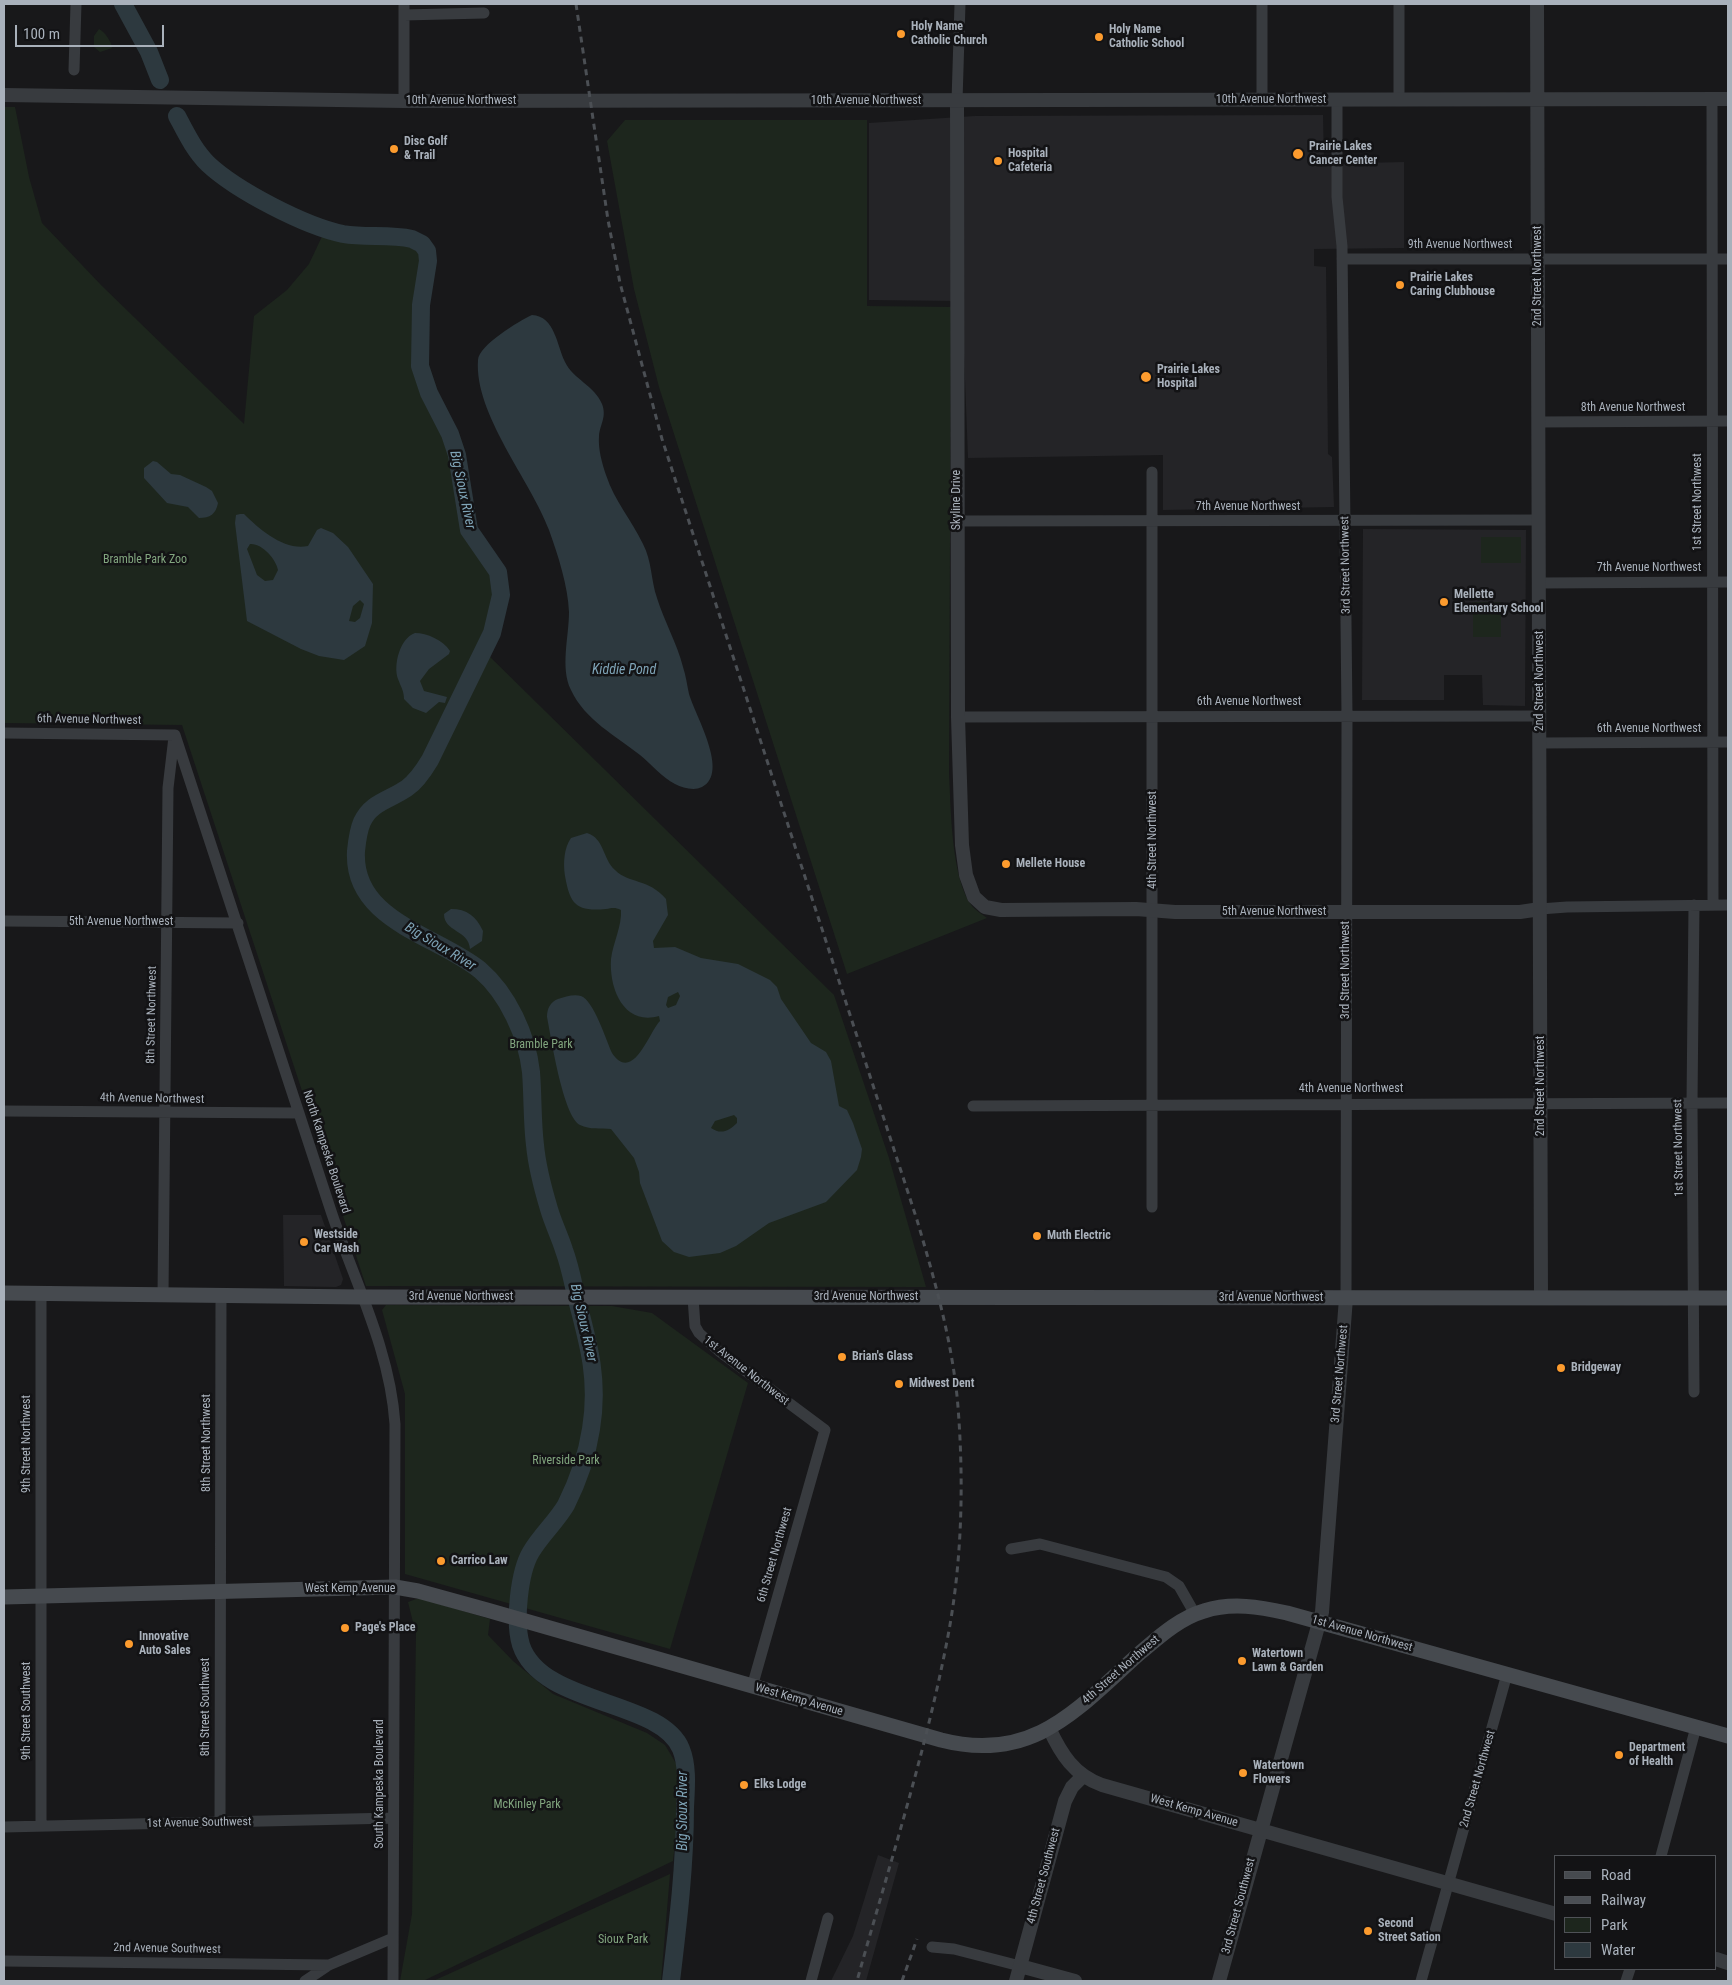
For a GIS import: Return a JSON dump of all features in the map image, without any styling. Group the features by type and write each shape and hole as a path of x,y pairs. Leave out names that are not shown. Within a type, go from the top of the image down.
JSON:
{"main road":[{"name":"3rd Avenue Northwest","path":"4,1292 361,1297 1728,1298"},
{"name":"West Kemp Avenue","path":"4,1597 394,1587 418,1591 487,1610 752,1687 965,1746 1000,1746 1025,1740 1049,1728"},
{"name":"1st Avenue Northwest","path":"1195,1614 1224,1607 1253,1607 1319,1622 1728,1736"},
{"name":"4th Street Northwest","path":"1049,1728 1070,1716 1154,1641 1174,1626 1195,1614"}],"street":[{"path":"74,70 76,4"},
{"path":"957,101 960,4"},
{"path":"1262,4 1262,100"},
{"path":"1399,100 1400,4"},
{"name":"2nd Street Northwest","path":"1537,4 1541,1298"},
{"path":"404,101 404,9 484,14"},
{"name":"10th Avenue Northwest","path":"4,95 404,101 1728,99"},
{"name":"1st Street Northwest","path":"1712,99 1713,905"},
{"name":"3rd Street Northwest","path":"1260,1831 1319,1622 1324,1587 1346,1298 1347,716 1342,259 1337,197 1337,100"},
{"name":"Skyline Drive","path":"957,101 958,717 962,845 966,874 974,897"},
{"name":"9th Avenue Northwest","path":"1342,259 1728,259"},
{"name":"8th Avenue Northwest","path":"1538,422 1728,421"},
{"name":"4th Street Northwest","path":"1152,472 1152,1207"},
{"name":"7th Avenue Northwest","path":"957,521 1539,520"},
{"name":"7th Avenue Northwest","path":"1540,582 1728,582"},
{"name":"6th Avenue Northwest","path":"958,717 1540,716"},
{"name":"6th Avenue Northwest","path":"4,733 175,735"},
{"name":"8th Street Northwest","path":"163,1295 168,788 175,735"},
{"name":"North Kampeska Boulevard","path":"175,735 299,1113 386,1367 394,1410 394,1587"},
{"name":"6th Avenue Northwest","path":"1540,743 1728,742"},
{"name":"5th Avenue Northwest","path":"974,897 985,906 1001,910 1520,912 1567,906 1728,905"},
{"name":"1st Street Northwest","path":"1694,905 1692,1103 1695,1298 1694,1392"},
{"name":"5th Avenue Northwest","path":"4,921 238,923"},
{"name":"4th Avenue Northwest","path":"973,1106 1346,1103 1728,1103"},
{"name":"4th Avenue Northwest","path":"4,1111 299,1113"},
{"name":"9th Street Northwest","path":"40,1596 41,1293"},
{"name":"8th Street Northwest","path":"220,1591 221,1295"},
{"name":"1st Avenue Northwest","path":"693,1297 695,1326 699,1333 719,1351 825,1430"},
{"name":"6th Street Northwest","path":"752,1687 825,1430"},
{"path":"1010,1549 1040,1544 1166,1577 1179,1586 1195,1614"},
{"name":"South Kampeska Boulevard","path":"393,1981 394,1587"},
{"name":"8th Street Southwest","path":"220,1591 220,1822"},
{"name":"9th Street Southwest","path":"40,1596 41,1826"},
{"name":"2nd Street Northwest","path":"1421,1981 1507,1674"},
{"path":"1661,1855 1696,1727"},
{"name":"West Kemp Avenue","path":"1049,1728 1064,1757 1083,1776 1102,1784 1260,1831 1554,1913"},
{"name":"4th Street Southwest","path":"1016,1981 1065,1801 1072,1787 1083,1776"},
{"name":"1st Avenue Southwest","path":"4,1827 393,1818"},
{"name":"3rd Street Southwest","path":"1219,1981 1260,1831"},
{"path":"811,1981 828,1918"},
{"path":"305,1981 329,1965 393,1938"},
{"path":"932,1947 954,1949 1075,1981"},
{"name":"2nd Avenue Southwest","path":"4,1961 329,1965"}],"shaded area":[{"name":"Prairie Lakes Hospital","path":"1323,115 1324,164 1404,162 1404,248 1314,249 1314,266 1326,267 1328,454 1332,457 1334,507 1163,510 1163,455 968,458 962,301 869,300 869,123 975,116"},
{"name":"Mellette Elementary School","path":"1363,529 1526,530 1525,706 1483,705 1482,675 1444,675 1444,700 1362,700"},
{"path":"283,1215 321,1215 343,1279 341,1285 336,1287 284,1286"},
{"path":"878,1855 899,1863 866,1981 831,1981 853,1936"}],"green space":[{"path":"99,29 107,37 112,48 100,52 94,47 94,36"},
{"name":"Bramble Park","path":"4,107 15,107 29,177 42,223 101,285 244,424 254,316 287,290 309,264 326,228 352,235 402,238 422,244 427,259 427,274 421,306 419,342 422,370 427,388 450,435 457,455 464,512 469,530 491,561 500,583 500,606 484,651 834,995 889,1158 926,1287 366,1286 182,725 4,723"},
{"path":"625,120 867,120 867,306 951,307 949,774 954,845 961,883 967,898 975,909 987,918 847,974 659,387 634,289 607,141"},
{"path":"1481,537 1521,537 1521,563 1481,563"},
{"path":"1473,602 1501,602 1501,637 1473,637"},
{"name":"Riverside Park","path":"386,1305 612,1306 652,1313 748,1383 670,1649 405,1574 405,1394 382,1310"},
{"name":"McKinley Park","path":"419,1598 490,1619 488,1635 513,1661 553,1694 647,1733 665,1745 677,1765 682,1779 673,1861 423,1981 400,1981 412,1914 416,1634 408,1602"},
{"name":"Sioux Park","path":"670,1874 661,1981 433,1981"}],"water":[{"name":"Kiddie Pond","path":"532,315 540,317 550,326 569,368 594,392 602,404 604,417 599,441 605,470 614,494 646,551 657,598 680,658 689,694 712,757 713,770 710,780 702,787 685,788 670,781 593,719 577,701 571,690 566,672 569,612 565,581 559,560 541,511 494,425 479,381 478,360 485,347 509,328"},
{"path":"153,461 157,462 171,474 180,475 212,491 218,503 214,513 199,518 188,507 167,503 144,478 144,468"},
{"path":"244,514 273,538 291,545 299,547 308,546 317,530 321,528 333,533 348,547 373,584 372,623 365,646 344,660 319,656 301,649 247,621 235,523 236,515","holes":["250,544 255,544 264,549 274,561 278,570 273,580 265,581 257,575 247,549","360,600 364,604 360,618 355,622 349,621 353,606"]},
{"path":"415,633 425,634 434,638 450,651 449,654 429,669 420,681 424,691 447,697 445,703 439,702 426,713 413,708 404,699 396,667 399,653 405,640"},
{"path":"587,833 593,836 600,844 615,870 626,877 646,884 666,899 668,915 653,941 654,948 675,947 701,958 738,964 770,980 777,987 781,999 811,1043 826,1052 831,1061 839,1106 847,1110 862,1149 857,1170 826,1202 769,1223 736,1246 720,1253 689,1257 674,1252 662,1241 640,1183 639,1172 634,1158 611,1129 584,1127 574,1119 563,1092 555,1058 547,1017 551,1004 555,1000 572,996 581,996 586,999 595,1013 612,1053 620,1061 627,1063 640,1053 660,1021 659,1016 647,1018 636,1016 621,1002 616,993 611,970 611,959 621,910 617,908 587,909 576,904 572,899 567,885 564,866 565,851 571,838","holes":["678,992 680,996 676,1005 668,1008 666,1005 668,997","734,1115 737,1118 737,1123 728,1130 722,1132 711,1128 715,1121"]},
{"path":"451,909 462,910 474,917 483,931 482,941 470,949 466,938 452,928 445,920 444,914"}],"waterway":[{"name":"Big Sioux River","path":"123,4 149,52 160,80"},
{"name":"Big Sioux River","path":"177,116 203,159 253,196 327,230 360,236 412,239 422,244 427,251 428,261 421,305 420,366 429,393 450,434 457,455 469,530 498,572 501,595 492,633 428,764 411,785 370,810 362,822 356,851 358,875 368,894 382,910 400,924 462,958 480,970 490,980 514,1016 529,1058 534,1136 542,1186 571,1275 592,1363 594,1395 589,1439 582,1468 566,1505 531,1552 523,1572 518,1611 519,1635 521,1645 533,1665 552,1680 575,1692 650,1720 669,1733 681,1749 686,1777 684,1850 679,1916 671,1981"}],"railway":[{"path":"576,4 608,220 620,283 662,439 917,1220 948,1336 956,1383 960,1436 961,1495 959,1554 952,1612 938,1684 917,1769 857,1981"},
{"path":"902,1981 917,1939"}],"place":[{"name":"Holy Name Catholic Church","path":"901,34"},
{"name":"Holy Name Catholic School","path":"1099,37"},
{"name":"Disc Golf & Trail","path":"394,149"},
{"name":"Prairie Lakes Cancer Center","path":"1298,154"},
{"name":"Hospital Cafeteria","path":"998,161"},
{"name":"Prairie Lakes Caring Clubhouse","path":"1400,285"},
{"name":"Prairie Lakes Hospital","path":"1146,377"},
{"name":"Mellette Elementary School","path":"1444,602"},
{"name":"Mellete House","path":"1006,864"},
{"name":"Muth Electric","path":"1037,1236"},
{"name":"Westside Car Wash","path":"304,1242"},
{"name":"Brian's Glass","path":"842,1357"},
{"name":"Bridgeway","path":"1561,1368"},
{"name":"Midwest Dent","path":"899,1384"},
{"name":"Carrico Law","path":"441,1561"},
{"name":"Page's Place","path":"345,1628"},
{"name":"Innovative Auto Sales","path":"129,1644"},
{"name":"Watertown Lawn & Garden","path":"1242,1661"},
{"name":"Department of Health","path":"1619,1755"},
{"name":"Watertown Flowers","path":"1243,1773"},
{"name":"Elks Lodge","path":"744,1785"},
{"name":"Second Street Sation","path":"1368,1931"}],"park label":[{"name":"Bramble Park Zoo","path":"145,560"}]}
